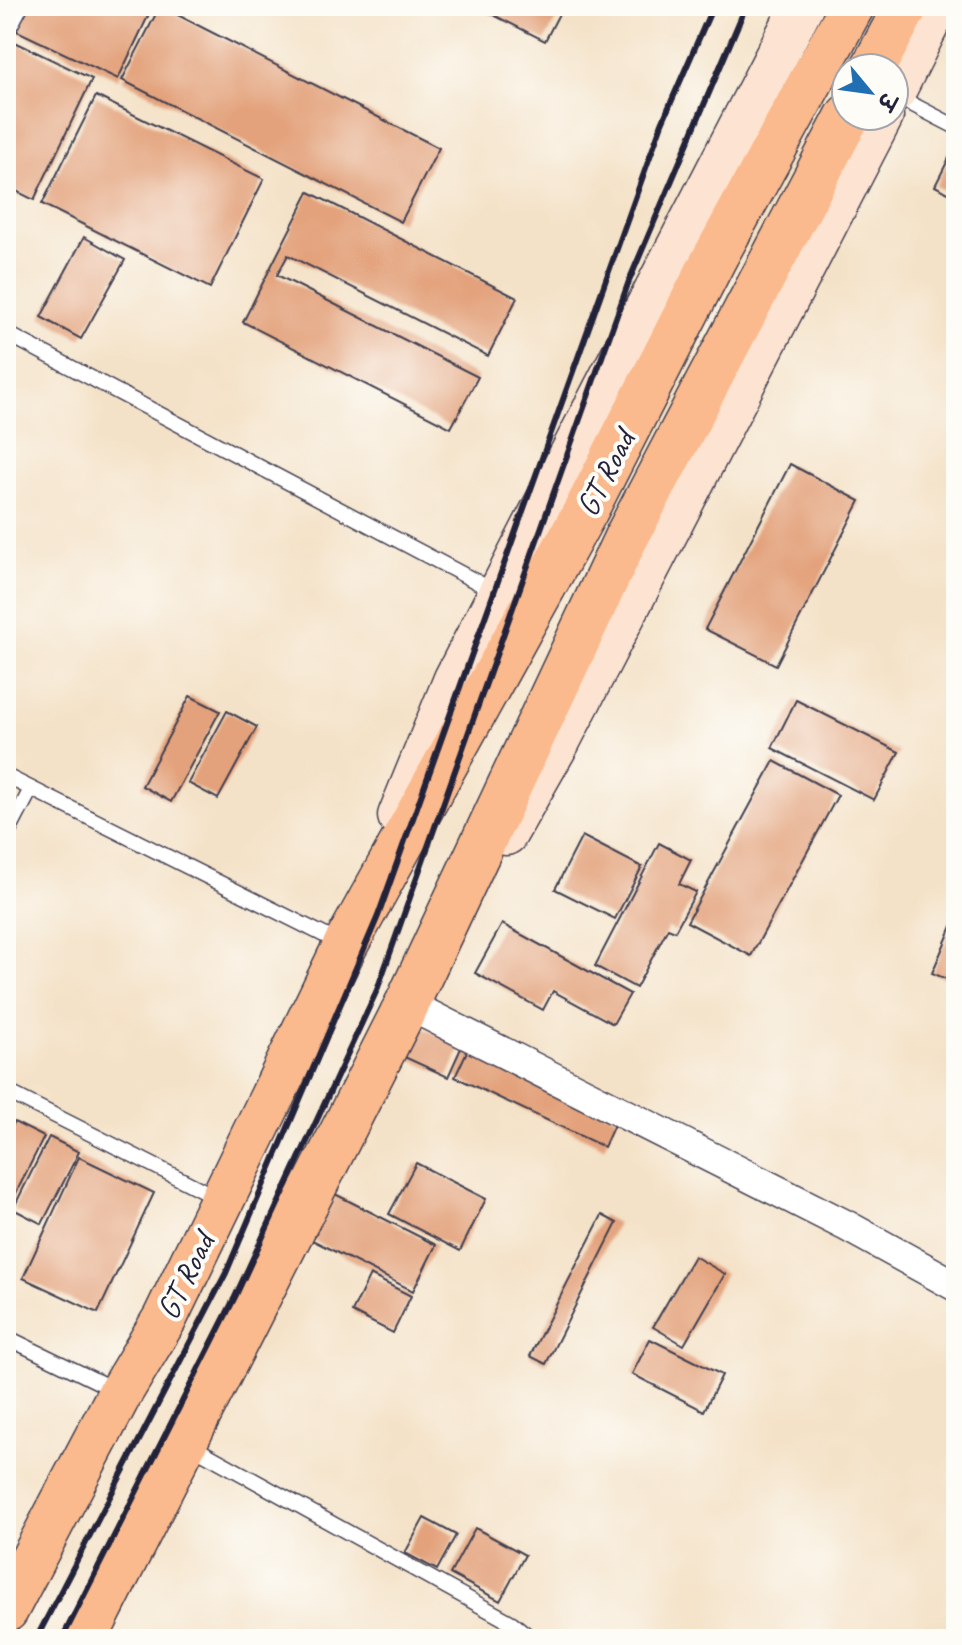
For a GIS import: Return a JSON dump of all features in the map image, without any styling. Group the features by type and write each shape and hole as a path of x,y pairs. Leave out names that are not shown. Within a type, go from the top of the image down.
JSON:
{"highway":[{"name":"GT Road","path":"6,1610 120,1393 165,1318 348,941 586,510 714,259 852,6"},
{"path":"882,52 906,6"},
{"name":"GT Road","path":"85,1639 407,1004 625,540 839,132"}],"main road":[{"name":"GT Road","path":"348,941 455,679 802,6"},
{"path":"910,61 937,6"},
{"name":"GT Road","path":"407,1004 558,743 874,132"}],"street":[{"path":"407,1004 847,1226 956,1286"}],"lane":[{"path":"6,34 21,6"},
{"path":"910,102 956,127"},
{"path":"6,333 499,594"},
{"path":"6,776 348,941"},
{"path":"6,837 31,789"},
{"path":"6,1091 222,1200"},
{"path":"6,1337 120,1393"},
{"path":"184,1442 512,1623 532,1639"}],"building":[{"path":"27,6 137,6 150,12 118,79 15,30"},
{"path":"160,6 439,148 401,222 122,80"},
{"path":"476,6 563,6 545,41"},
{"path":"15,42 92,79 34,200 6,186 6,62"},
{"path":"96,96 264,179 210,288 42,204"},
{"path":"953,150 956,152 956,197 935,186"},
{"path":"309,192 517,298 488,356 288,255 277,275 478,377 451,428 243,322"},
{"path":"84,237 125,260 81,339 41,317"},
{"path":"790,464 860,501 776,665 705,629"},
{"path":"190,696 220,711 171,802 142,786"},
{"path":"796,700 899,752 874,800 772,748"},
{"path":"227,711 257,727 218,799 188,783"},
{"path":"774,761 838,795 751,956 687,922"},
{"path":"582,836 642,867 615,919 555,889"},
{"path":"659,843 691,860 679,884 696,892 675,931 668,928 636,988 595,966"},
{"path":"956,917 956,983 932,973"},
{"path":"502,924 630,994 613,1024 553,991 543,1010 475,973"},
{"path":"414,1024 462,1046 448,1077 400,1055"},
{"path":"468,1049 617,1118 604,1147 455,1077"},
{"path":"14,1122 44,1137 6,1213 6,1139"},
{"path":"49,1137 79,1152 42,1224 13,1209"},
{"path":"79,1157 154,1193 98,1313 23,1278"},
{"path":"416,1163 486,1199 460,1251 389,1214"},
{"path":"335,1194 436,1245 413,1291 312,1240"},
{"path":"602,1215 617,1223 546,1364 530,1356"},
{"path":"694,1256 725,1274 684,1345 653,1327"},
{"path":"370,1275 411,1296 393,1333 352,1312"},
{"path":"650,1339 722,1375 704,1411 632,1374"},
{"path":"424,1518 456,1535 437,1570 405,1553"},
{"path":"475,1528 525,1555 500,1601 450,1574"}],"railway":[{"path":"36,1639 226,1273 378,916 662,123 713,6"},
{"path":"62,1639 235,1297 377,990 629,281 746,6"}]}
